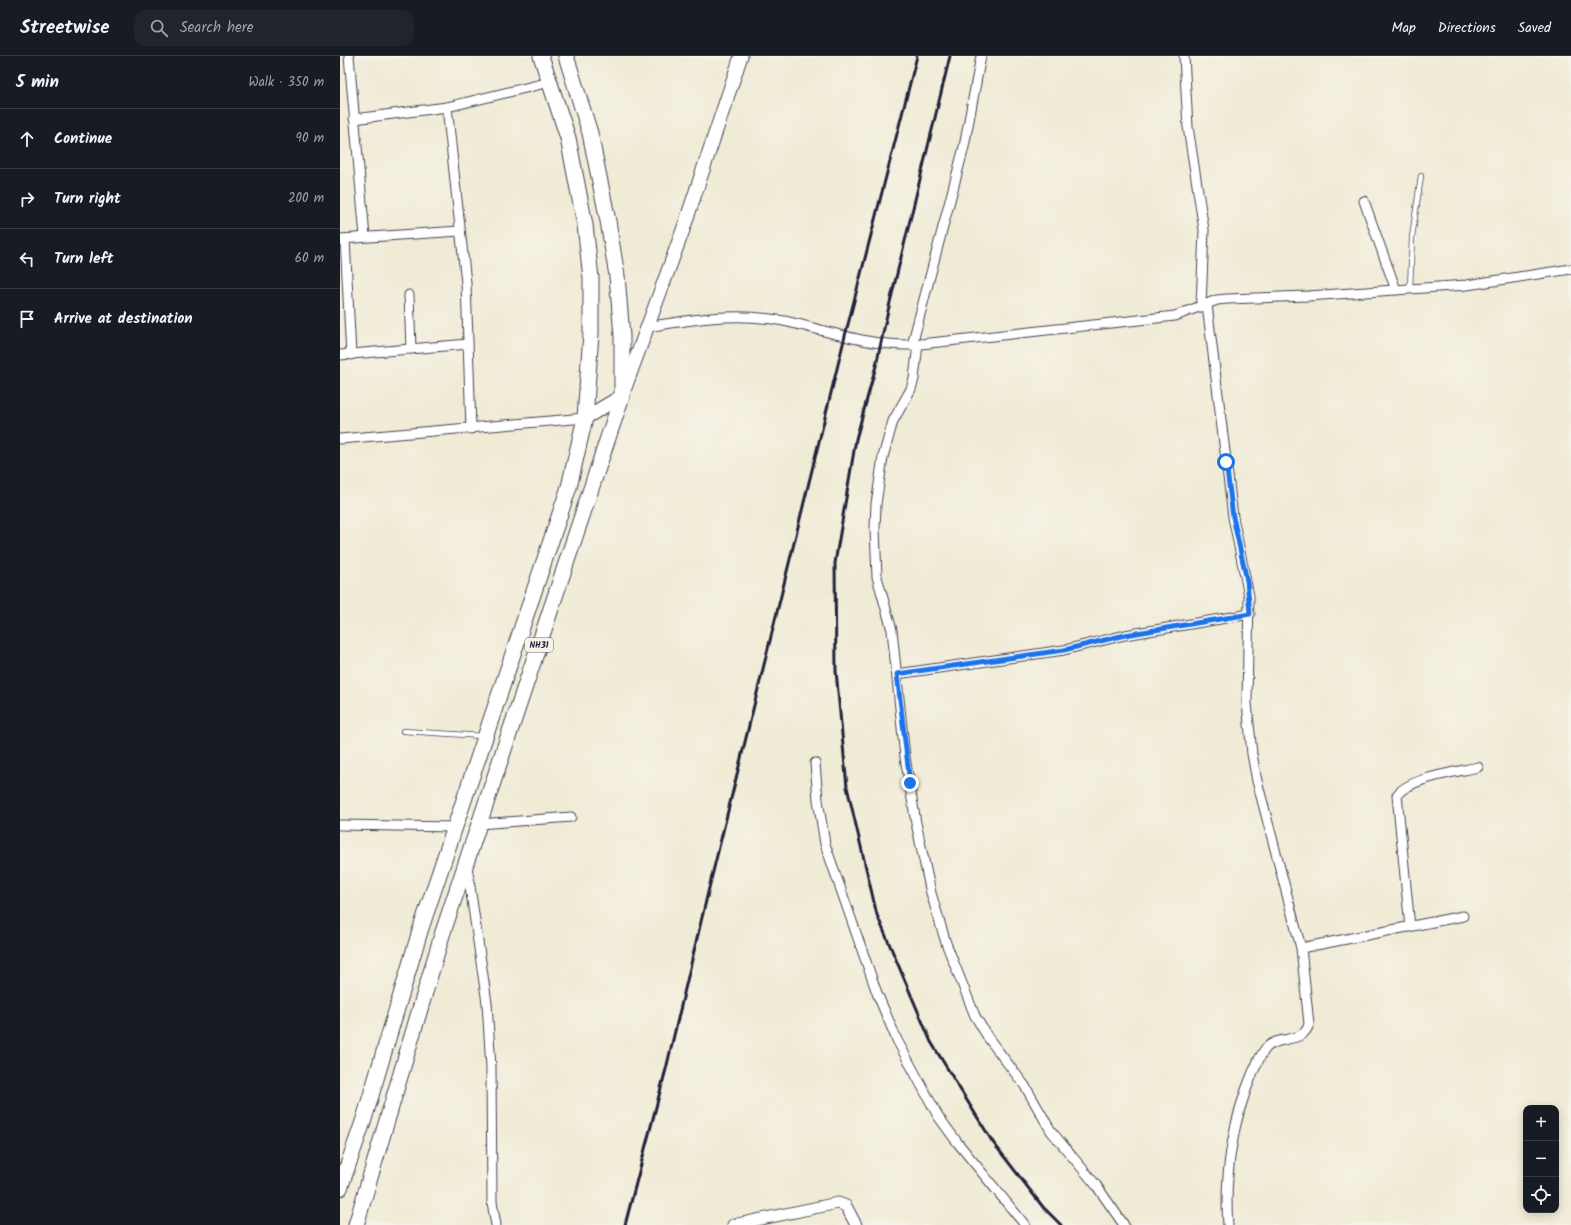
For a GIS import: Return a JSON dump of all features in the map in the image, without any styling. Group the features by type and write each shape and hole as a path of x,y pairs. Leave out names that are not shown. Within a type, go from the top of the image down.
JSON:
{"highway":[{"name":"NH31","path":"340,1188 364,1119 420,931 569,487 585,418 591,333 590,278 585,225 568,138 541,56"},
{"name":"NH31","path":"356,1225 442,935 622,396 622,336 617,276 608,221 590,133 566,56"}],"main road":[{"path":"585,418 622,396 683,230 741,56"}],"street":[{"path":"349,56 365,237"},
{"path":"981,56 964,147 915,344 914,379 911,389 893,421 887,440 876,504 878,577 892,630 905,757 916,823 932,893 946,943 967,999 981,1027 1024,1086 1051,1131 1096,1185 1124,1225"},
{"path":"1184,56 1188,127 1204,230 1204,306 1233,517 1248,588 1250,614 1247,703 1252,754 1257,781 1301,948 1309,1024 1308,1029 1300,1036 1276,1042 1266,1048 1246,1088 1234,1133 1227,1182 1228,1225"},
{"path":"354,119 447,107 550,82"},
{"path":"447,107 466,283 471,429"},
{"path":"1364,201 1396,290"},
{"path":"351,354 342,239 460,231"},
{"path":"647,328 705,317 747,317 782,321 861,340 894,345 915,344 1175,316 1227,299 1396,290 1483,283 1571,269"},
{"path":"409,295 411,349"},
{"path":"340,355 468,344"},
{"path":"340,440 585,418"},
{"path":"897,674 1064,650 1125,635 1250,614"},
{"path":"815,763 818,800 825,844 877,993 897,1040 938,1116 957,1142 1025,1225"},
{"path":"1410,927 1397,796 1400,791 1413,784 1478,767"},
{"path":"479,824 571,817"},
{"path":"340,825 455,827"},
{"path":"466,861 487,1003 491,1068 492,1202 496,1225"},
{"path":"1301,948 1463,916"},
{"path":"733,1225 838,1203 846,1206 856,1225"}],"lane":[{"path":"1410,289 1412,236 1421,176"},
{"path":"403,731 485,736"}],"railway":[{"path":"625,1225 666,1069 845,336 917,56"},
{"path":"950,56 876,366 856,439 835,563 836,671 847,787 877,915 931,1042 992,1141 1043,1207 1061,1225"}],"route":[{"path":"910,783 905,757 897,674 1076,648 1125,635 1250,614 1250,596 1236,537 1226,462"}]}
